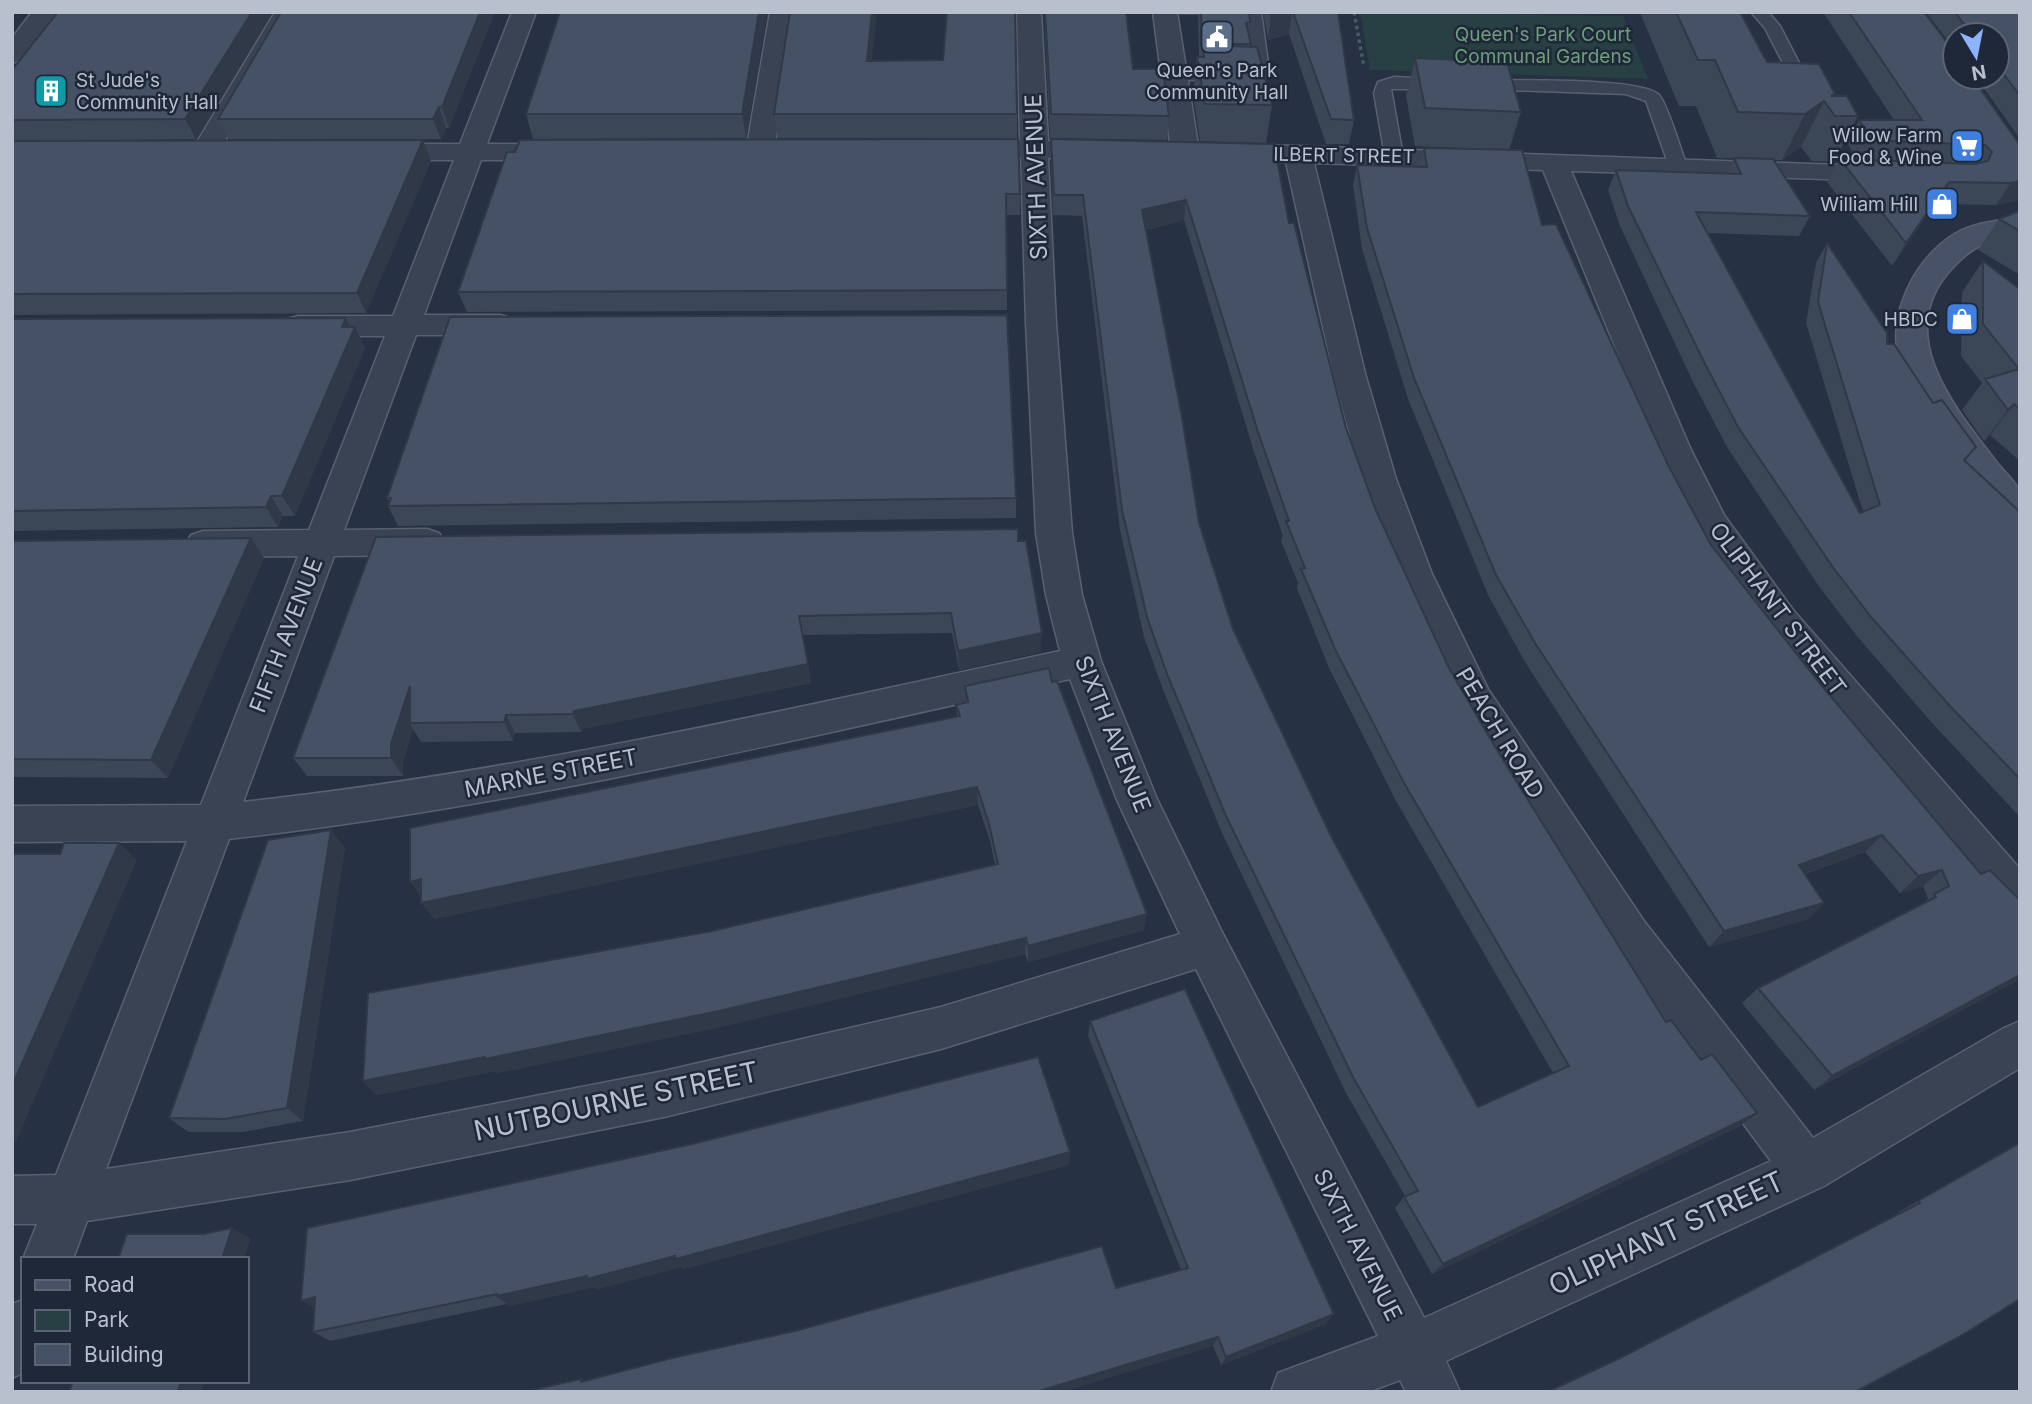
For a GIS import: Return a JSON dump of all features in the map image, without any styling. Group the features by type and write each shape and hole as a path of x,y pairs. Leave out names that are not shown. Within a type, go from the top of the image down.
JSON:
{"main road":[{"path":"2020,227 1989,230 1959,242 1929,276 1917,297 1911,314 1909,337 1913,358 1923,382 2000,494 2020,513"}],"street":[{"path":"12,55 45,12"},
{"path":"177,152 218,152 287,12"},
{"name":"FIFTH AVENUE","path":"49,1257 524,12"},
{"path":"782,12 747,151 788,150"},
{"name":"SIXTH AVENUE","path":"1029,12 1034,149 1027,323 1040,534 1064,595 1082,661 1137,800 1207,946 1423,1371"},
{"path":"1159,151 1174,76 1165,12"},
{"name":"ILBERT STREET","path":"940,149 1394,156 1678,166 1845,161 1909,174"},
{"path":"353,152 587,152"},
{"name":"PEACH ROAD","path":"1298,154 1350,377 1379,478 1414,574 1473,698 1629,936 1807,1169"},
{"name":"OLIPHANT STREET","path":"1553,162 1674,450 1710,523 1780,620 2020,900"},
{"path":"265,326 528,325"},
{"path":"173,544 459,541"},
{"name":"MARNE STREET","path":"12,824 214,823 349,808 484,788 860,711 1082,661"},
{"name":"NUTBOURNE STREET","path":"12,1200 70,1199 350,1156 664,1094 940,1028 1207,946"},
{"name":"OLIPHANT STREET","path":"1297,1392 1423,1371 1807,1169 2020,1043"},
{"path":"12,1352 21,1330"}],"lane":[{"path":"1174,76 1258,75 1261,70 1253,12"},
{"path":"1759,12 1772,26 1813,105"},
{"path":"1394,156 1382,93 1384,86 1394,82 1613,88 1638,92 1653,99 1678,166"}],"path":[{"path":"1354,12 1367,87 1382,93"}],"green space":[{"name":"Queen's Park Court Communal Gardens","path":"1360,12 1623,16 1648,79 1370,70"}],"building":[{"path":"58,12 252,12 185,119 12,120 12,70"},
{"path":"281,12 480,12 442,107 439,107 433,119 218,119"},
{"path":"560,12 759,12 742,114 526,114"},
{"path":"790,12 872,12 867,61 943,60 947,12 1015,12 1017,114 774,114"},
{"path":"1045,12 1126,12 1133,69 1163,69 1169,116 1051,114"},
{"path":"1201,12 1249,12 1250,22 1246,23 1251,44 1202,44"},
{"path":"1293,12 1338,12 1354,120 1331,119"},
{"path":"1676,12 1740,12 1767,62 1819,64 1835,94 1831,96 1847,96 1858,116 1835,116 1824,101 1805,114 1738,112 1715,60 1698,60"},
{"path":"1849,12 1924,12 1941,34 1941,91 1982,91 2020,145 2020,181 1949,182 1906,243 1840,159 1975,164 1988,161 1992,152 1985,145 1871,140 1859,120 1922,120"},
{"path":"1955,12 2020,12 2020,96 2011,84 2011,21 1962,21"},
{"path":"1203,45 1257,47 1272,105 1205,104 1197,57 1204,57"},
{"path":"1415,58 1507,62 1521,112 1425,108"},
{"path":"1018,139 1020,194 1006,194 1007,290 458,292 507,152 515,152 520,140"},
{"path":"1051,139 1274,144 1289,223 1294,223 1346,428 1375,508 1449,668 1666,1022 1671,1020 1701,1060 1712,1054 1757,1113 1443,1264 1404,1197 1418,1191 1354,1079 1226,816 1167,674 1147,617 1122,510 1083,195 1054,195","holes":["1186,200 1258,432 1289,521 1286,521 1305,568 1301,569 1335,649 1404,783 1569,1066 1478,1107 1331,836 1233,629 1199,523 1182,417 1142,210"]},
{"path":"423,140 357,293 12,294 12,141"},
{"path":"1424,148 1522,150 1542,225 1556,224 1668,465 1711,545 1822,686 1981,874 1990,870 2020,900 2020,975 1832,1076 1758,988 1936,897 1934,894 1949,886 1942,870 1918,876 1882,835 1799,865 1824,903 1724,931 1535,643 1496,575 1414,378 1367,228 1357,165 1427,167"},
{"path":"1734,158 1773,159 1810,216 1696,212 1860,513 1880,505 1818,302 1827,243 1887,333 1887,344 1894,344 1933,403 1942,400 1976,447 1964,460 2020,512 2020,779 1949,705 1871,617 1832,566 1738,427 1628,206 1616,170 1741,174"},
{"path":"2020,211 2020,231 1999,219"},
{"path":"1983,261 2020,289 2020,409 2014,404 2008,410 1985,379 2019,369 1983,324"},
{"path":"1007,315 1016,498 388,506 391,498 387,498 450,317"},
{"path":"346,318 342,327 355,327 282,496 271,496 266,507 12,511 12,319"},
{"path":"1018,529 1018,541 1026,541 1042,633 958,651 951,613 799,616 808,664 574,711 573,714 506,715 504,722 410,723 410,686 391,744 391,758 293,758 376,537"},
{"path":"251,538 151,760 12,759 12,541"},
{"path":"1049,668 1052,682 1057,681 1147,914 1028,946 1026,938 719,1011 363,1081 368,993 712,931 998,864 977,787 421,903 421,879 410,882 410,828 960,716 956,705 968,702 965,686"},
{"path":"331,830 287,1108 225,1119 169,1118 268,840"},
{"path":"64,843 119,843 12,1086 12,854 60,854"},
{"path":"1185,989 1334,1314 1226,1357 1218,1337 1036,1392 523,1392 581,1379 581,1382 672,1358 795,1331 1102,1246 1116,1288 1188,1268 1090,1021"},
{"path":"1038,1057 1070,1152 676,1259 675,1256 587,1279 587,1276 313,1332 315,1297 301,1301 307,1228 692,1144"},
{"path":"2020,1143 2020,1299 1959,1337 1855,1392 1547,1392 1620,1358 1920,1203 1918,1201"},
{"path":"232,1228 223,1257 119,1257 127,1234 203,1234"},
{"path":"72,1383 180,1383 178,1392 69,1392"}],"place":[{"name":"Queen's Park Community Hall","path":"1217,37"},
{"name":"St Jude's Community Hall","path":"51,91"},
{"name":"Willow Farm Food & Wine","path":"1967,146"},
{"name":"William Hill","path":"1942,204"},
{"name":"HBDC","path":"1962,319"}]}
